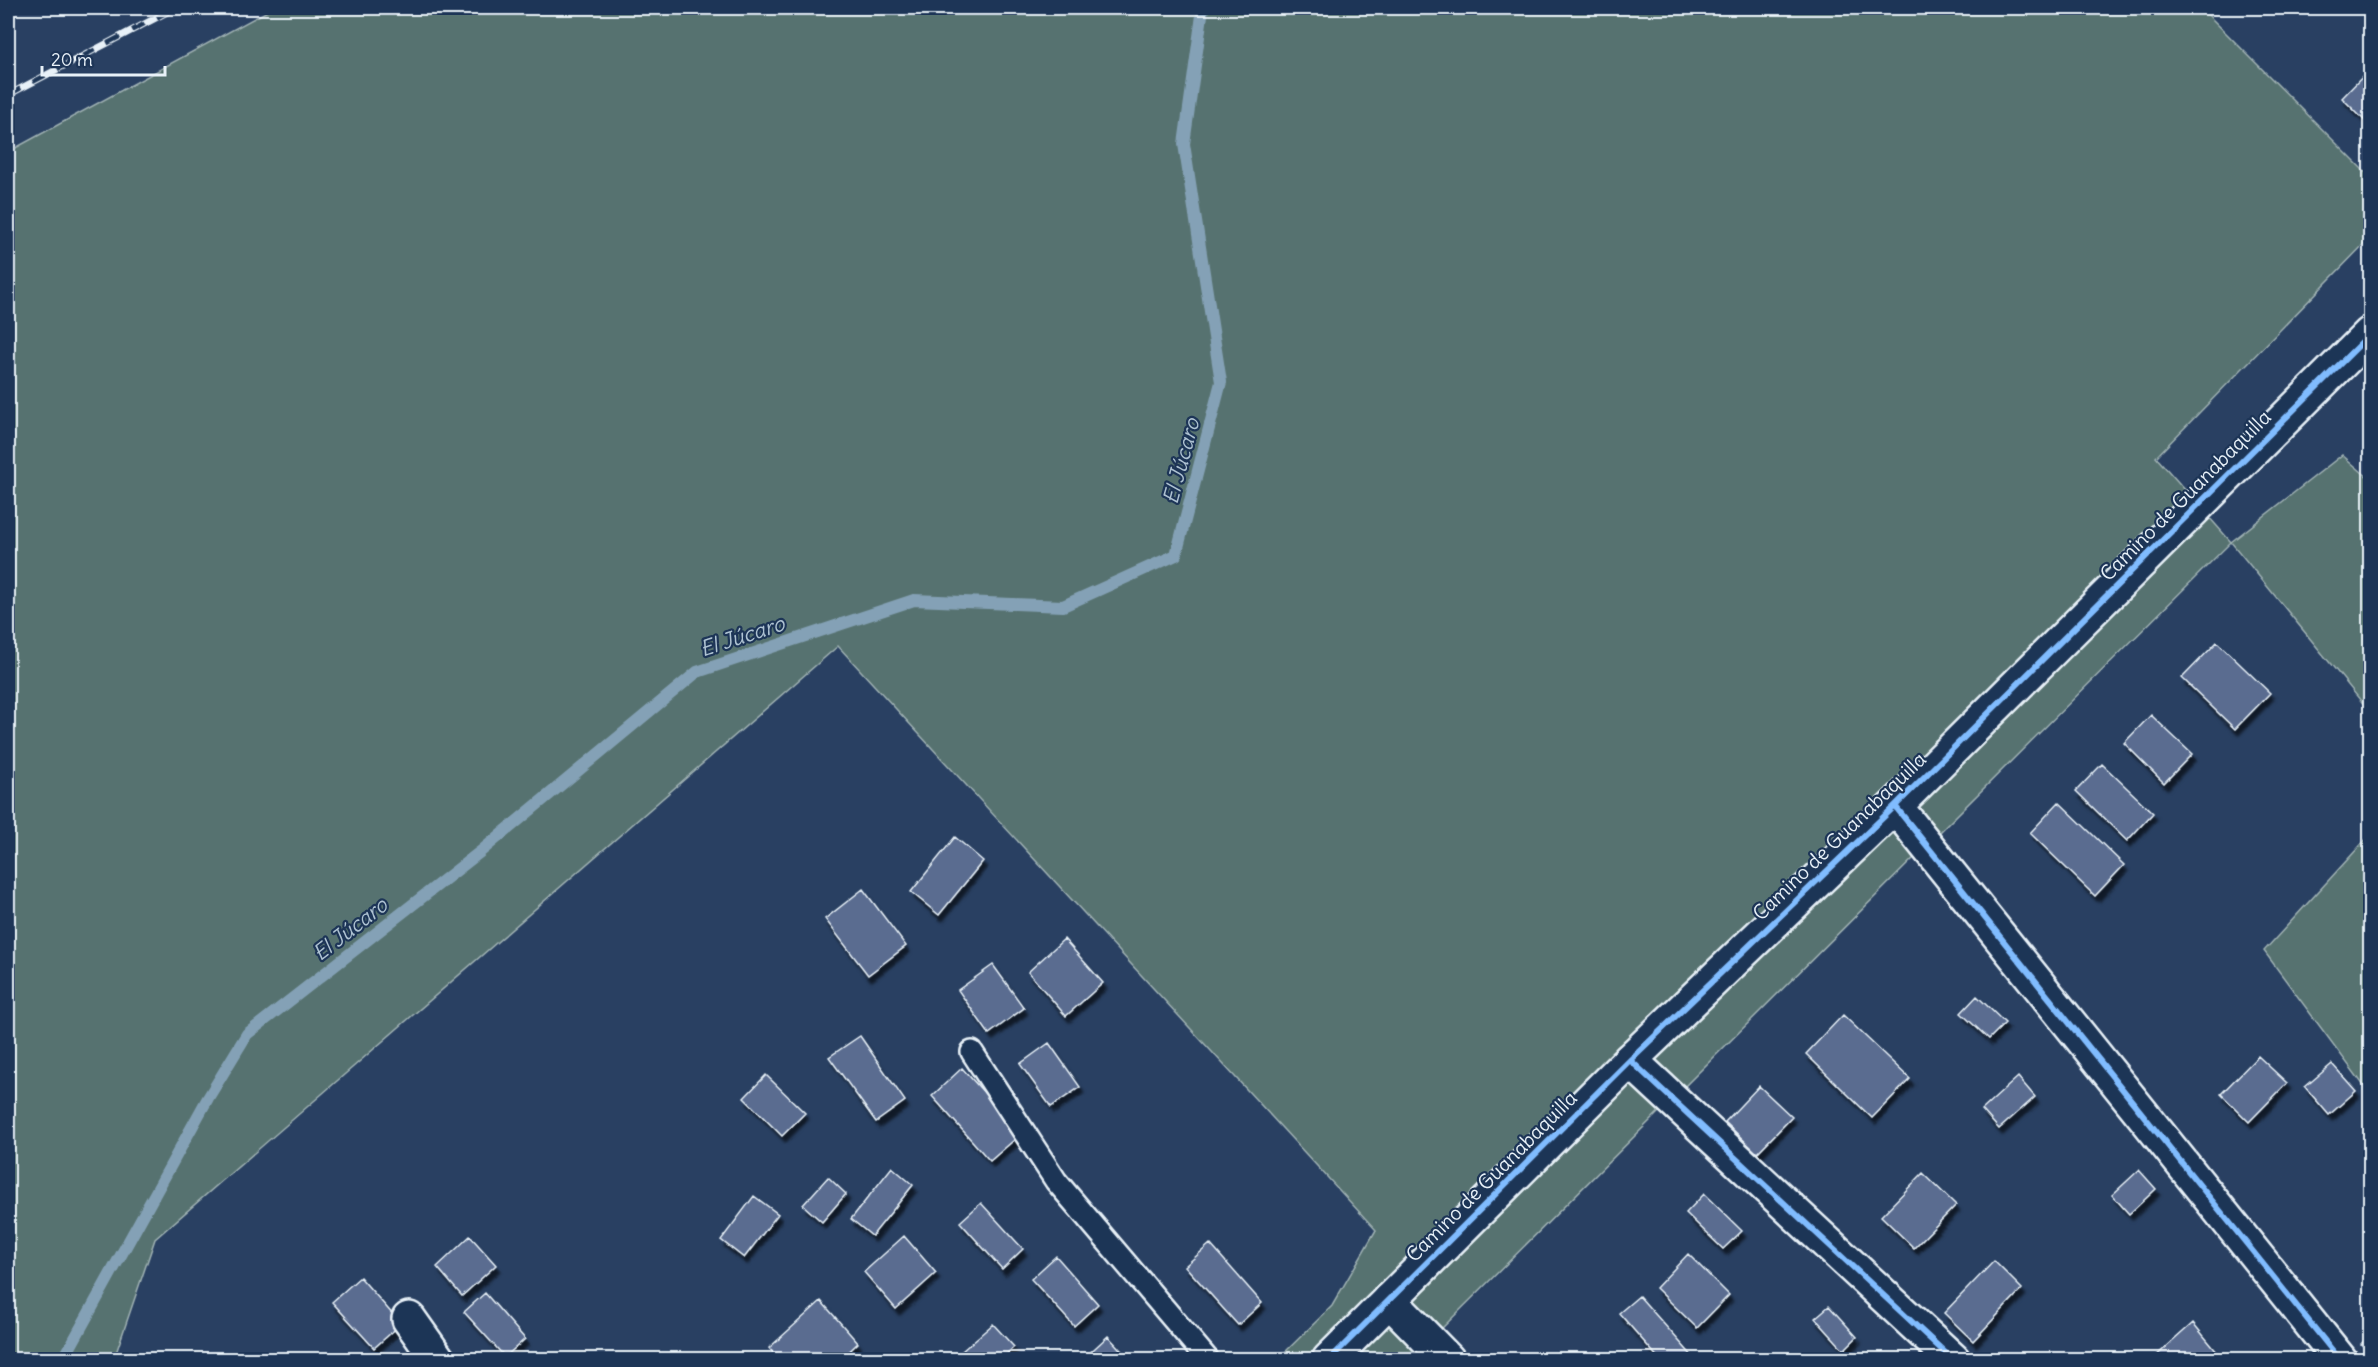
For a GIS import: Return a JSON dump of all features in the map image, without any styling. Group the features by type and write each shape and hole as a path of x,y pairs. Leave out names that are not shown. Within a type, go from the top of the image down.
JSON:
{"street":[{"name":"Camino de Guanabaquilla","path":"1329,1359 1630,1060 1895,806 2370,334"},
{"path":"1895,806 2340,1359"},
{"path":"1630,1060 1953,1359"},
{"path":"1389,1300 1448,1359"},
{"path":"409,1319 438,1359"}],"lane":[{"path":"972,1052 1056,1181 1208,1359"}],"green space":[{"path":"273,8 2201,8 2370,177 2370,238 2156,457 2231,542 1411,1359 1278,1359 1332,1306 1376,1230 838,646 155,1239 114,1359 8,1360 8,152"},
{"path":"2342,455 2370,479 2370,712 2231,542"},
{"path":"2370,835 2370,1094 2264,951"}],"building":[{"path":"2370,69 2370,126 2342,98"},
{"path":"2217,642 2270,693 2235,729 2182,678"},
{"path":"2151,715 2192,754 2164,783 2124,743"},
{"path":"2102,764 2153,813 2127,841 2076,791"},
{"path":"2059,802 2124,865 2095,896 2030,833"},
{"path":"955,837 983,861 939,915 911,892"},
{"path":"863,889 906,946 868,975 825,919"},
{"path":"1064,939 1103,983 1066,1016 1028,972"},
{"path":"993,965 1024,1008 989,1034 958,990"},
{"path":"1977,996 2005,1023 1989,1039 1961,1013"},
{"path":"1843,1015 1910,1079 1872,1118 1806,1054"},
{"path":"860,1036 905,1101 876,1122 829,1057"},
{"path":"1049,1043 1080,1087 1051,1107 1020,1064"},
{"path":"2258,1056 2287,1083 2249,1122 2221,1094"},
{"path":"2332,1064 2356,1091 2329,1115 2305,1087"},
{"path":"962,1068 1021,1134 990,1161 932,1096"},
{"path":"766,1075 805,1113 782,1136 744,1098"},
{"path":"2018,1077 2035,1097 1999,1129 1982,1110"},
{"path":"1759,1086 1792,1117 1757,1153 1725,1122"},
{"path":"892,1167 913,1185 872,1236 851,1219"},
{"path":"2139,1170 2156,1189 2129,1214 2112,1195"},
{"path":"1923,1173 1956,1205 1914,1248 1881,1216"},
{"path":"828,1177 846,1194 822,1222 803,1205"},
{"path":"1704,1194 1742,1231 1723,1249 1686,1213"},
{"path":"754,1196 778,1214 744,1258 721,1240"},
{"path":"981,1203 1023,1249 1002,1269 960,1222"},
{"path":"470,1236 496,1265 462,1296 437,1267"},
{"path":"904,1236 936,1273 896,1309 864,1272"},
{"path":"1210,1244 1262,1303 1238,1325 1185,1266"},
{"path":"1688,1254 1729,1295 1697,1328 1656,1288"},
{"path":"1056,1256 1098,1304 1074,1326 1031,1279"},
{"path":"1994,1261 2022,1289 1973,1341 1944,1313"},
{"path":"360,1277 401,1324 374,1348 332,1302"},
{"path":"485,1293 525,1339 505,1357 464,1312"},
{"path":"1639,1296 1694,1358 1692,1360 1660,1360 1619,1313"},
{"path":"821,1301 858,1343 840,1360 779,1360 769,1348"},
{"path":"1829,1306 1857,1337 1844,1350 1815,1318"},
{"path":"2193,1323 2217,1352 2209,1360 2155,1360 2154,1358"},
{"path":"993,1324 1014,1347 1000,1360 969,1360 962,1351"},
{"path":"2370,1335 2370,1354 2361,1344"},
{"path":"1108,1336 1130,1360 1082,1360"}],"waterway":[{"name":"El Júcaro","path":"63,1360 208,1098 247,1034 480,852 697,672 914,600 1063,606 1176,555 1221,382 1184,144 1203,8"}],"railway":[{"path":"8,95 175,8"}],"cycle path":[{"path":"1329,1360 1630,1060 1895,806 2370,334"},
{"path":"1895,806 2340,1360"},
{"path":"1630,1060 1953,1360"}]}
